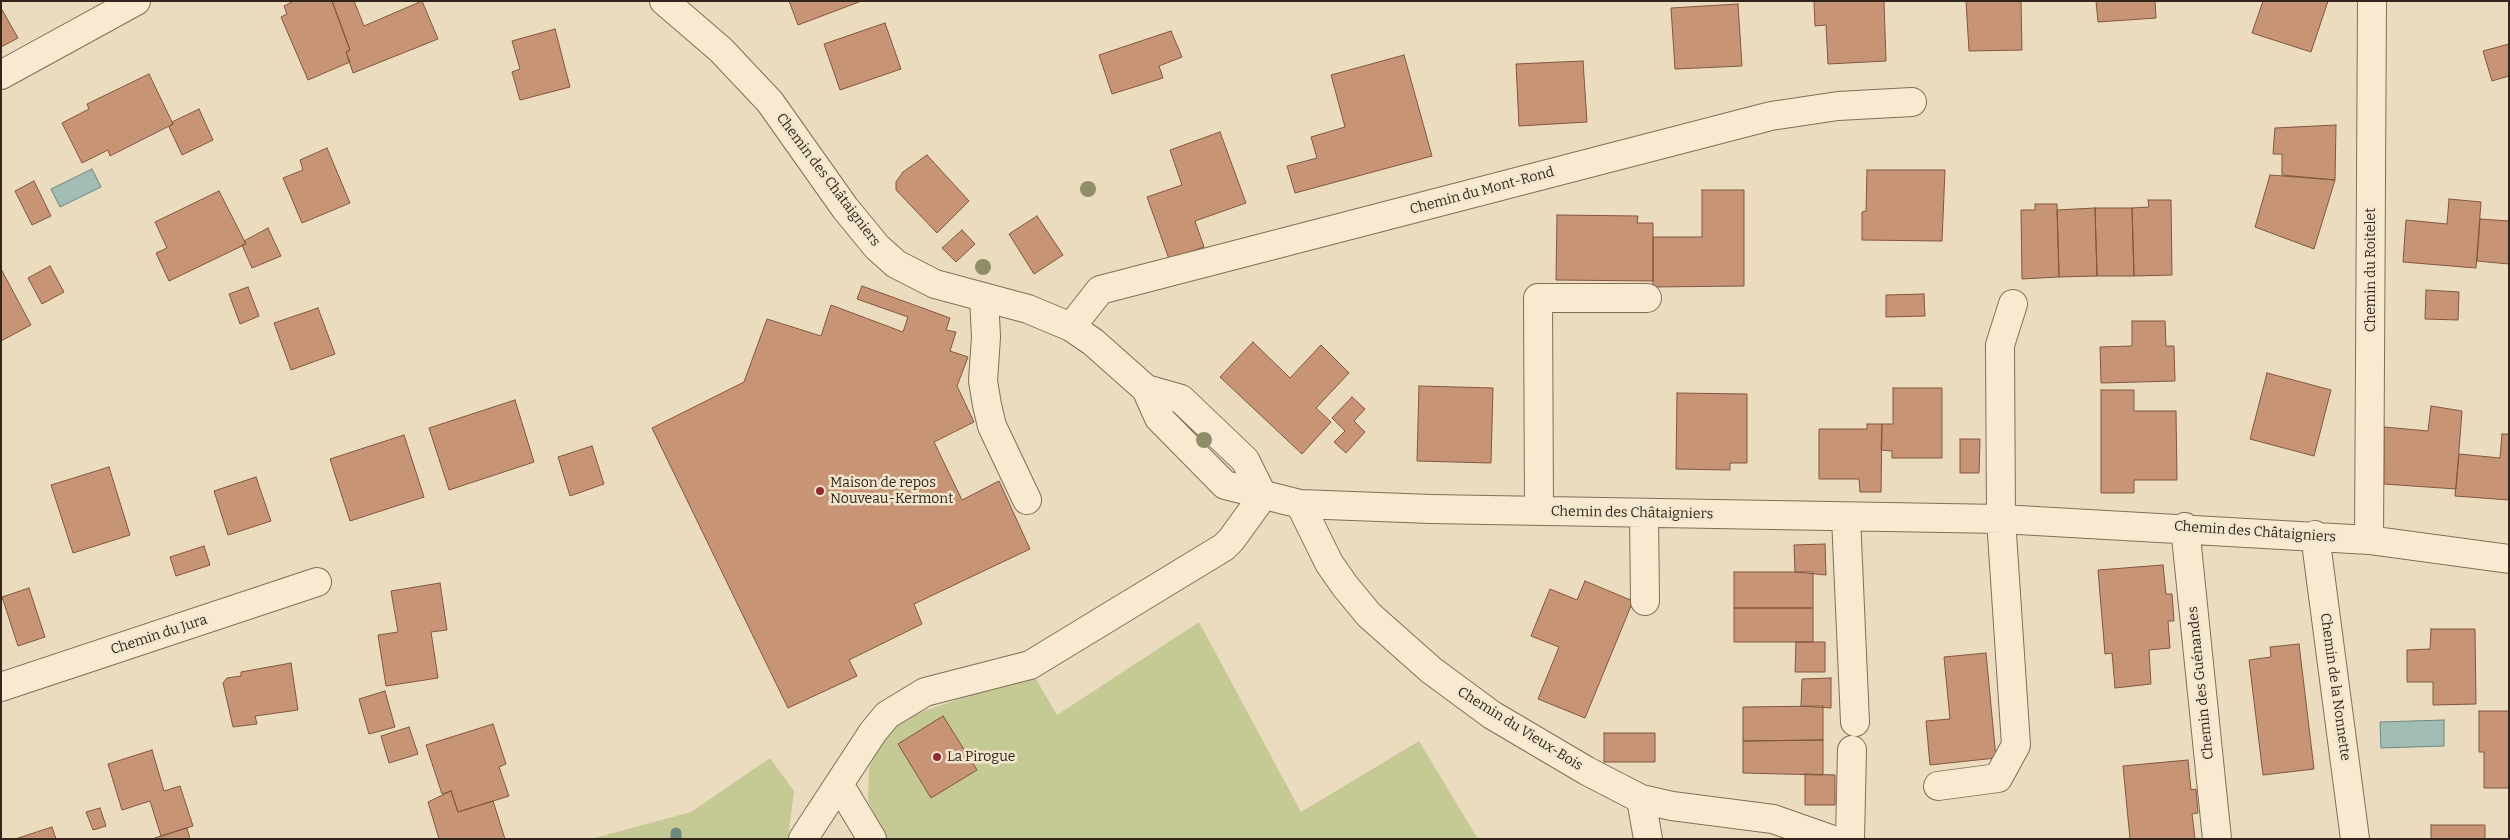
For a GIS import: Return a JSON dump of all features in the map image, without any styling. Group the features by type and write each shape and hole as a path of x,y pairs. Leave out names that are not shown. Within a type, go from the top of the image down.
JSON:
{"street":[{"path":"1,75 136,1"},
{"name":"Chemin des Châtaigniers","path":"664,1 721,50 770,102 845,208 877,247 896,264 935,284 1028,309 1071,327 1094,342 1146,389 1180,399 1245,460 1263,496 1300,504 1644,514 2001,519 2185,528 2369,540 2509,559"},
{"name":"Chemin du Roitelet","path":"2369,540 2372,1"},
{"name":"Chemin du Mont-Rond","path":"1071,327 1100,290 1770,116 1838,106 1912,102"},
{"path":"984,297 986,337 983,381 987,404 992,426 1027,500"},
{"path":"1539,511 1538,298 1647,298"},
{"path":"1938,786 1998,778 2016,745 2001,519 2000,345 2012,304"},
{"path":"803,839 873,732 887,715 925,692 1030,665 1224,547 1263,496"},
{"name":"Chemin du Vieux-Bois","path":"1300,504 1330,563 1345,586 1370,615 1401,645 1437,675 1492,715 1587,771 1641,800 1672,806 1773,819 1830,839"},
{"path":"1644,514 1645,600"},
{"path":"1846,517 1855,722"},
{"name":"Chemin des Guénandes","path":"2185,528 2217,839"},
{"name":"Chemin de la Nonnette","path":"2315,536 2355,839"},
{"name":"Chemin du Jura","path":"1,687 317,582"},
{"path":"1850,839 1852,750"},
{"path":"840,784 872,839"},
{"path":"1641,800 1648,839"}],"green space":[{"path":"1199,622 1301,812 1419,741 1478,839 886,839 868,801 869,768 883,738 906,717 1033,674 1057,715"},
{"path":"770,758 794,791 788,839 591,839 691,812"}],"water":[{"path":"92,169 101,187 60,207 51,189"},
{"path":"2444,720 2444,746 2381,748 2380,722"}],"building":[{"path":"294,1 332,1 350,50 346,52 350,62 308,80 281,17 287,14 284,6"},
{"path":"332,1 354,1 364,26 422,1 438,39 353,73 346,52 350,50"},
{"path":"789,1 858,1 859,2 798,25"},
{"path":"1814,1 1884,1 1886,61 1828,64 1826,25 1815,26"},
{"path":"1966,1 2021,1 2022,50 1969,51"},
{"path":"2096,1 2155,1 2156,18 2098,22"},
{"path":"2263,1 2328,1 2311,52 2252,33"},
{"path":"1738,4 1742,66 1675,69 1671,8"},
{"path":"1,8 18,38 1,47"},
{"path":"885,23 901,69 840,90 824,44"},
{"path":"555,29 570,87 520,100 512,72 520,69 512,41"},
{"path":"1171,31 1182,57 1159,66 1163,78 1112,94 1099,55"},
{"path":"2509,44 2509,76 2492,81 2483,51"},
{"path":"1404,55 1432,156 1295,193 1287,166 1317,158 1311,137 1345,127 1331,75"},
{"path":"1583,61 1587,122 1519,126 1516,64"},
{"path":"149,74 173,124 110,156 108,150 82,163 62,123 89,109 87,104"},
{"path":"199,109 213,140 182,155 169,127 173,124 172,122"},
{"path":"2336,125 2335,180 2282,175 2282,154 2273,154 2275,128"},
{"path":"1220,132 1246,203 1195,221 1204,247 1169,259 1147,197 1182,185 1170,150"},
{"path":"327,148 350,203 302,223 283,178 303,170 300,160"},
{"path":"927,155 969,201 937,233 896,190 896,182 903,172"},
{"path":"1867,170 1945,170 1942,241 1862,240 1862,212 1866,211"},
{"path":"2270,175 2335,180 2314,249 2255,227"},
{"path":"34,181 51,216 32,225 15,191"},
{"path":"1702,190 1744,190 1744,286 1653,287 1653,237 1702,237"},
{"path":"219,191 246,244 169,281 156,253 167,248 155,222"},
{"path":"2449,199 2481,202 2476,268 2403,262 2406,220 2447,224"},
{"path":"2148,200 2171,200 2172,275 2134,276 2132,208 2149,207"},
{"path":"2035,204 2057,204 2059,277 2022,279 2021,210 2035,210"},
{"path":"2095,208 2132,208 2134,276 2097,276"},
{"path":"2095,208 2097,276 2059,277 2057,210"},
{"path":"1557,215 1638,216 1637,223 1653,223 1653,281 1556,280"},
{"path":"1037,216 1063,255 1034,274 1009,234"},
{"path":"2480,219 2509,221 2509,264 2477,261"},
{"path":"268,228 281,256 252,268 242,245 246,244 244,241"},
{"path":"962,230 975,244 956,262 942,248"},
{"path":"50,266 64,292 42,304 28,278"},
{"path":"1,269 31,325 1,341"},
{"name":"Maison de repos Nouveau-Kermont","path":"862,286 950,318 946,330 956,332 950,351 968,357 957,386 974,422 934,442 962,500 999,481 1030,549 914,604 922,624 849,660 857,676 788,708 652,428 744,382 767,319 821,336 831,305 903,332 908,317 857,299"},
{"path":"248,287 259,316 240,324 229,294"},
{"path":"2426,290 2459,292 2458,320 2425,319"},
{"path":"1924,294 1925,316 1886,317 1886,295"},
{"path":"318,308 335,354 291,370 274,323"},
{"path":"2132,321 2165,321 2166,346 2174,346 2175,381 2101,383 2100,347 2132,346"},
{"path":"1253,342 1290,378 1321,345 1349,373 1316,408 1331,422 1302,454 1220,377"},
{"path":"2267,373 2331,390 2314,456 2250,439"},
{"path":"1419,386 1493,388 1491,463 1417,461"},
{"path":"1893,388 1942,388 1942,458 1892,458 1892,451 1881,450 1882,424 1893,424"},
{"path":"2101,390 2134,390 2134,411 2176,411 2177,480 2134,480 2134,493 2101,493"},
{"path":"1677,393 1747,394 1747,463 1730,463 1730,470 1676,469"},
{"path":"1352,397 1365,409 1354,421 1365,432 1346,453 1334,442 1345,431 1332,418"},
{"path":"515,400 534,462 449,490 429,428"},
{"path":"2431,406 2462,411 2456,489 2384,484 2384,427 2428,431"},
{"path":"1867,424 1882,424 1881,492 1860,492 1859,479 1819,479 1819,429 1867,429"},
{"path":"2502,434 2509,434 2509,500 2455,496 2459,454 2500,458"},
{"path":"404,435 424,497 350,521 330,459"},
{"path":"1960,439 1980,439 1979,473 1960,473"},
{"path":"592,446 604,484 570,496 558,457"},
{"path":"109,467 130,535 73,553 51,485"},
{"path":"256,477 271,521 228,535 214,491"},
{"path":"1825,544 1826,575 1795,572 1794,545"},
{"path":"204,546 210,565 176,576 170,557"},
{"path":"2163,565 2166,594 2172,594 2174,621 2168,621 2170,648 2149,650 2151,684 2115,688 2112,653 2105,654 2098,570"},
{"path":"1734,572 1813,572 1813,608 1734,608"},
{"path":"1585,581 1633,601 1585,718 1538,699 1559,647 1531,636 1550,589 1577,600"},
{"path":"440,583 447,630 431,632 438,678 386,686 378,635 398,632 391,591"},
{"path":"29,588 45,637 18,646 2,597"},
{"path":"1734,608 1813,608 1813,642 1734,642"},
{"path":"2431,629 2475,629 2476,704 2433,705 2433,682 2407,682 2407,650 2430,649"},
{"path":"1796,642 1825,642 1825,672 1795,672"},
{"path":"2299,644 2314,769 2263,775 2249,660 2271,657 2270,647"},
{"path":"1986,653 1996,758 1930,765 1926,721 1950,719 1944,657"},
{"path":"291,663 298,710 255,716 257,724 233,727 223,683 227,678 241,676 241,672"},
{"path":"1831,678 1831,708 1801,706 1802,679"},
{"path":"385,691 395,727 369,734 359,699"},
{"path":"1823,706 1823,740 1743,741 1743,707"},
{"path":"2479,711 2509,711 2509,788 2484,788 2484,752 2479,752"},
{"name":"La Pirogue","path":"943,716 977,770 931,798 898,744"},
{"path":"493,724 506,764 499,767 509,796 458,812 451,791 442,794 426,745"},
{"path":"409,727 418,754 389,763 381,736"},
{"path":"1604,733 1655,733 1655,762 1604,762"},
{"path":"1823,740 1823,775 1743,773 1743,741"},
{"path":"152,750 164,791 180,786 193,826 161,836 150,801 122,810 108,764"},
{"path":"2188,760 2191,790 2196,789 2198,813 2192,814 2195,839 2130,839 2123,766"},
{"path":"1805,774 1835,775 1835,805 1805,805"},
{"path":"451,791 458,812 493,801 505,839 439,839 428,802"},
{"path":"100,808 106,826 93,830 86,812"},
{"path":"2431,825 2485,825 2485,839 2431,839"},
{"path":"52,827 56,839 15,839"},
{"path":"187,828 190,839 152,839 161,836"}],"waterway":[{"path":"676,833 676,839"}],"place":[{"name":"Maison de repos Nouveau-Kermont","path":"820,491"},
{"name":"La Pirogue","path":"937,757"}]}
